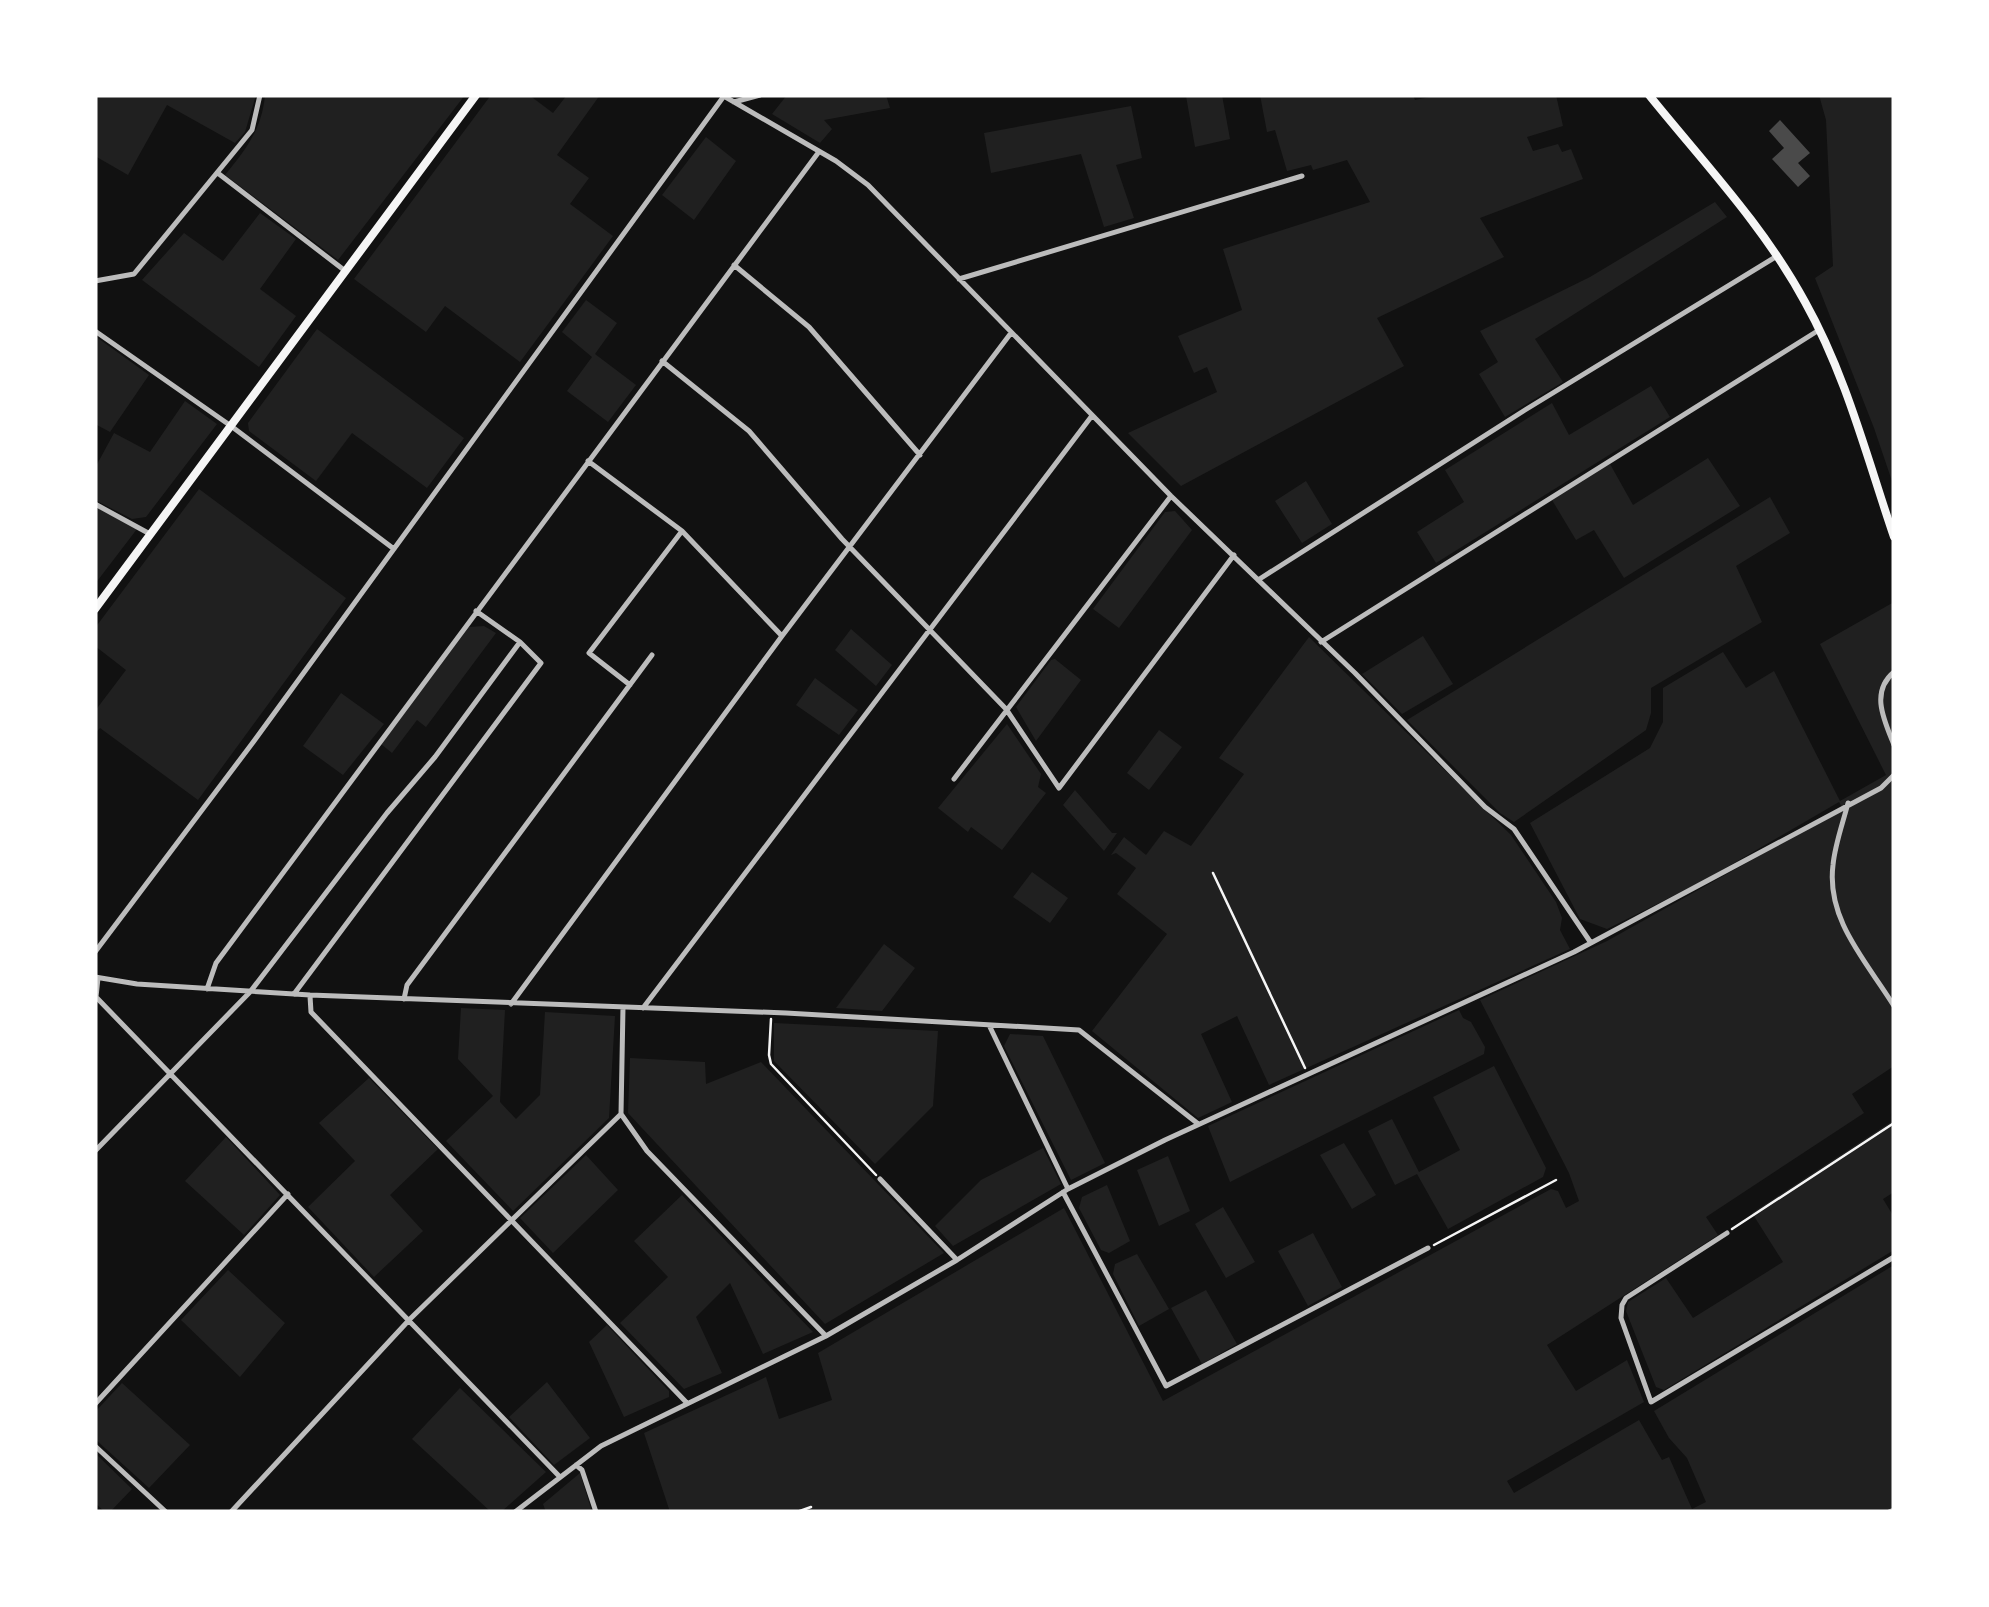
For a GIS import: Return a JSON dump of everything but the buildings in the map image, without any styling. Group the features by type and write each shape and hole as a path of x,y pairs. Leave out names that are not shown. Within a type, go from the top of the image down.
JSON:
{"main road":[{"path":"95,609 476,95"},
{"path":"1650,95 1777,256 1820,330 1894,537"}],"street":[{"path":"95,282 134,274 252,130 260,95"},
{"path":"95,952 394,550 724,95 836,161 868,185 1171,496 1424,742 1484,807 1514,829 1591,943"},
{"path":"733,102 760,95"},
{"path":"206,990 216,963 818,153"},
{"path":"219,174 344,270"},
{"path":"959,279 1302,176"},
{"path":"1258,580 1777,256"},
{"path":"734,265 809,326 920,455"},
{"path":"95,330 231,426 394,550"},
{"path":"1322,642 1820,330"},
{"path":"511,1004 1011,333"},
{"path":"662,361 749,431 850,546 1006,709 1060,788 1234,555"},
{"path":"643,1008 1092,416"},
{"path":"588,461 682,531 782,636"},
{"path":"954,779 1171,496"},
{"path":"95,504 150,534"},
{"path":"630,685 588,652 682,531"},
{"path":"294,994 541,664 520,642 476,611"},
{"path":"95,1151 250,992 520,642"},
{"path":"404,1000 407,985 652,655"},
{"path":"1894,672 1882,686 1880,700 1894,745"},
{"path":"515,1512 559,1476 626,1432 826,1336 1066,1191 1198,1124 1591,943 1881,788 1894,775"},
{"path":"1848,803 1832,863 1832,890 1839,920 1894,1006"},
{"path":"559,1476 96,996 96,978 310,996 771,1013 1080,1030 1198,1124"},
{"path":"310,996 311,1012 686,1402"},
{"path":"622,1008 620,1114 647,1151 826,1336"},
{"path":"989,1025 1066,1191 1166,1386 1428,1248"},
{"path":"230,1512 410,1319 620,1114"},
{"path":"880,1179 957,1260"},
{"path":"95,1404 288,1194"},
{"path":"1727,1233 1623,1302 1621,1318 1651,1402 1894,1257"},
{"path":"95,1446 166,1512"},
{"path":"576,1465 582,1470 596,1512"}],"path":[{"path":"1213,873 1308,1074"},
{"path":"771,1013 772,1064 880,1179"},
{"path":"1727,1233 1894,1124"},
{"path":"1428,1248 1556,1180"},
{"path":"797,1512 811,1507"}],"shaded area":[{"path":"95,95 256,95 245,132 235,143 167,105 128,175 95,156"},
{"path":"265,95 465,95 338,260 225,175 257,128"},
{"path":"491,95 529,95 553,113 567,95 600,95 557,155 589,178 570,204 613,236 520,362 445,306 426,332 354,279"},
{"path":"787,95 886,95 890,108 824,120 832,129 820,143 772,114"},
{"path":"1222,95 1230,139 1195,147 1186,96"},
{"path":"1260,95 1413,95 1415,100 1439,95 1556,95 1563,126 1527,137 1533,151 1558,144 1562,152 1571,149 1583,179 1480,218 1504,257 1377,318 1404,366 1181,486 1128,433 1217,392 1207,367 1194,373 1178,336 1242,310 1223,249 1370,202 1347,160 1313,170 1311,165 1287,171 1275,130 1267,132"},
{"path":"1819,95 1894,95 1894,487 1815,278 1833,266 1826,120"},
{"path":"1131,106 1142,158 1116,165 1134,218 1104,227 1081,154 991,173 984,133"},
{"path":"706,137 736,161 694,220 662,195"},
{"path":"1715,202 1727,217 1535,339 1563,382 1505,417 1479,374 1498,362 1480,331 1590,277"},
{"path":"260,213 296,239 260,289 296,316 259,367 142,280 184,233 223,261"},
{"path":"586,300 617,323 595,354 636,385 608,422 567,391 592,357 562,332"},
{"path":"317,329 464,438 427,488 352,433 316,481 249,431 248,423"},
{"path":"95,336 149,375 110,432 95,424"},
{"path":"1651,386 1670,417 1436,563 1417,532 1464,502 1445,470 1552,403 1569,435"},
{"path":"185,401 217,424 146,517 132,519 95,500 95,468 114,433 150,452"},
{"path":"1708,458 1740,506 1624,578 1594,530 1576,540 1552,500 1610,464 1633,505"},
{"path":"1306,481 1332,524 1302,543 1275,501"},
{"path":"199,489 346,598 198,800 100,728 95,734 95,711 126,670 95,646 95,628"},
{"path":"1770,497 1790,533 1736,566 1762,622 1651,688 1646,730 1514,822 1500,813 1407,720"},
{"path":"95,507 137,529 95,584"},
{"path":"1175,511 1192,530 1119,628 1093,609 1165,512"},
{"path":"1894,602 1894,1066 1852,1094 1864,1113 1706,1217 1718,1235 1547,1345 1576,1391 1627,1360 1644,1402 1507,1481 1514,1493 1639,1420 1662,1460 1669,1457 1692,1509 1706,1502 1687,1458 1669,1438 1654,1411 1894,1265 1894,1508 1885,1512 670,1512 644,1433 766,1377 779,1419 832,1400 818,1353 1064,1208 1163,1401 1551,1189 1558,1191 1566,1208 1579,1201 1569,1173 1480,1000 1607,941 1843,809 1839,802 1705,880 1607,929 1580,919 1530,823 1650,748 1663,722 1663,688 1723,652 1746,688 1774,671 1840,801 1886,775 1820,644"},
{"path":"484,626 496,633 426,727 417,720 392,753 381,744 469,627"},
{"path":"851,629 892,665 876,686 835,650"},
{"path":"1423,636 1453,684 1402,714 1362,674"},
{"path":"1309,637 1511,835 1556,902 1562,918 1560,930 1570,949 1269,1085 1237,1016 1201,1034 1232,1102 1198,1118 1092,1031 1167,934 1117,894 1136,868 1116,853 1111,855 1124,837 1146,855 1164,831 1191,846 1244,774 1219,758"},
{"path":"1055,659 1081,680 1036,741 1016,707"},
{"path":"815,678 858,710 839,735 796,705"},
{"path":"341,693 384,724 343,775 303,746"},
{"path":"1007,724 1041,774 1038,787 1046,793 1002,850 971,827 968,832 938,808"},
{"path":"1159,730 1182,747 1149,790 1127,773"},
{"path":"1075,790 1112,833 1117,833 1104,851 1063,805"},
{"path":"1032,872 1068,898 1050,923 1013,897"},
{"path":"884,944 915,968 882,1011 836,1008"},
{"path":"461,1008 505,1010 500,1102 516,1119 540,1095 545,1012 615,1016 609,1118 513,1211 446,1141 493,1096 458,1059"},
{"path":"1459,1010 1471,1022 1485,1047 1484,1054 1230,1182 1208,1126"},
{"path":"774,1023 938,1031 933,1106 875,1164 774,1061"},
{"path":"1010,1034 1043,1036 1105,1163 1071,1180 1004,1046"},
{"path":"630,1058 705,1062 706,1084 761,1062 944,1253 825,1324 628,1113"},
{"path":"1494,1066 1546,1168 1543,1177 1448,1229 1417,1174 1395,1185 1368,1131 1392,1119 1419,1172 1460,1150 1433,1097"},
{"path":"369,1078 438,1149 390,1195 423,1231 374,1277 308,1207 355,1161 319,1123"},
{"path":"1894,1120 1894,1192 1883,1199 1894,1217 1894,1250 1664,1390 1656,1387 1626,1311 1628,1302 1666,1278 1693,1318 1783,1262 1752,1213"},
{"path":"226,1137 280,1195 244,1235 185,1181"},
{"path":"1344,1143 1376,1195 1352,1209 1320,1155"},
{"path":"1043,1148 1061,1184 953,1246 935,1226 981,1180"},
{"path":"586,1155 618,1190 553,1253 520,1218"},
{"path":"1168,1156 1190,1211 1159,1226 1137,1170"},
{"path":"1107,1185 1130,1241 1109,1253 1101,1250 1079,1208 1082,1197"},
{"path":"682,1195 813,1332 763,1354 730,1283 696,1317 722,1373 684,1389 620,1323 668,1277 634,1241"},
{"path":"1223,1207 1255,1262 1226,1278 1195,1224"},
{"path":"1313,1233 1342,1287 1308,1306 1278,1251"},
{"path":"1137,1254 1169,1309 1139,1326 1113,1274 1115,1264"},
{"path":"228,1270 285,1323 240,1377 181,1320"},
{"path":"1206,1290 1237,1344 1202,1364 1171,1308"},
{"path":"607,1325 669,1391 669,1397 624,1417 589,1342"},
{"path":"547,1382 590,1438 554,1465 509,1417"},
{"path":"122,1383 190,1445 149,1488 95,1439 95,1412"},
{"path":"460,1388 546,1472 501,1512 491,1512 412,1439"},
{"path":"95,1453 132,1489 110,1512 95,1503"},
{"path":"580,1473 592,1512 546,1512 543,1504"}]}
